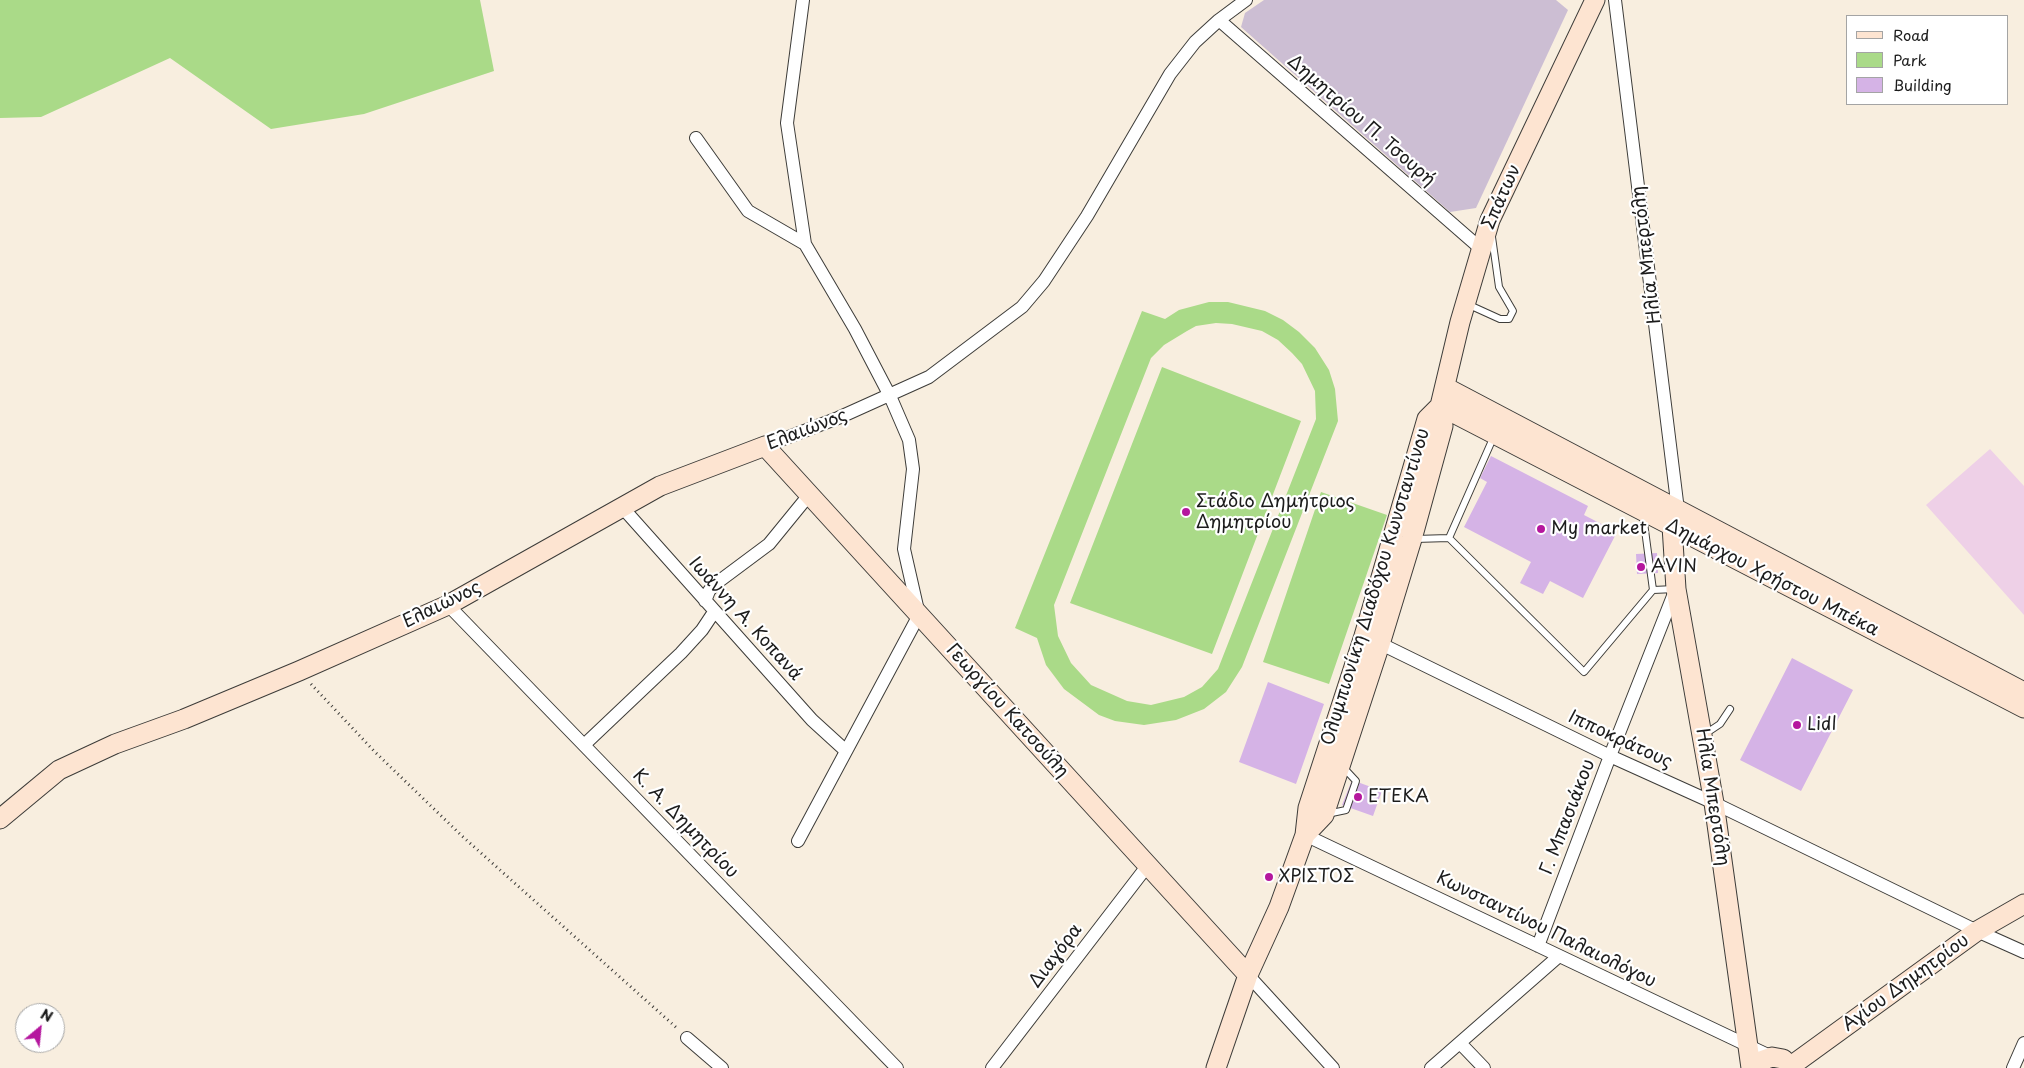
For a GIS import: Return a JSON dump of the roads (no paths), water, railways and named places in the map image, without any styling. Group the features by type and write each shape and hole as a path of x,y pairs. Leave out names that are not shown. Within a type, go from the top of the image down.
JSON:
{"main road":[{"name":"Σπάτων","path":"1440,406 1465,303 1490,220 1595,0"},
{"name":"Δημάρχου Χρήστου Μπέκα","path":"1445,387 1675,518 2024,708"},
{"name":"Δημάρχου Χρήστου Μπέκα","path":"1440,406 1643,511 1675,518 2024,692"},
{"name":"Ολυμπιονίκη Διαδόχου Κωνσταντίνου","path":"1216,1068 1248,975 1279,907 1305,835 1308,808 1412,539 1443,426 1440,406"},
{"name":"Ολυμπιονίκη Διαδόχου Κωνσταντίνου","path":"1305,835 1324,814 1340,764 1428,419 1440,406"},
{"name":"Γεωργίου Κατσούλη","path":"765,446 1248,975"},
{"name":"Ελαιώνος","path":"0,819 59,770 115,744 184,719 299,671 448,605 660,486 765,446"},
{"name":"Ηλία Μπερτόλη","path":"1675,518 1676,589 1714,803 1748,1045 1753,1068"},
{"name":"Αγίου Δημητρίου","path":"1791,1067 1976,931 2024,904"},
{"path":"1753,1068 1761,1061 1772,1057 1783,1059 1791,1067"}],"street":[{"path":"798,841 919,615 904,549 913,469 909,440 890,396 855,329 805,244 787,123 803,0"},
{"name":"Ελαιώνος","path":"765,446 890,396 929,377 1022,307 1039,288 1087,216 1170,74 1195,42 1218,20 1246,0"},
{"name":"Ηλία Μπερτόλη","path":"1615,0 1675,518"},
{"name":"Δημητρίου Π. Τσουρή","path":"1218,20 1480,248"},
{"path":"696,138 748,211 805,244"},
{"path":"705,601 709,591 714,586 769,544 809,495"},
{"name":"Ιωάννη Α. Κοπανά","path":"622,507 812,720 846,751"},
{"name":"Γ. Μπασιάκου","path":"1538,946 1676,589"},
{"name":"Κ. Α. Δημητρίου","path":"448,605 897,1068"},
{"path":"584,745 681,653 702,630 714,612"},
{"name":"Ιπποκράτους","path":"1372,640 1610,756 1714,803 1976,931 2024,952"},
{"name":"Κωνσταντίνου Παλαιολόγου","path":"1305,835 1772,1057"},
{"name":"Διαγόρα","path":"992,1068 1148,865"},
{"path":"1431,1068 1559,956"},
{"path":"1248,975 1334,1068"},
{"path":"688,1038 722,1068"},
{"path":"1460,1043 1484,1068"},
{"path":"2013,1068 2024,1043"}],"lane":[{"path":"1465,303 1500,319 1509,319 1513,311 1499,287 1490,220"},
{"path":"1449,538 1495,434"},
{"path":"1412,539 1449,538 1584,672 1653,590 1643,511"},
{"path":"1653,590 1676,589"},
{"path":"1702,736 1720,724 1730,709"}],"place":[{"name":"Στάδιο Δημήτριος Δημητρίου","path":"1186,512"},
{"name":"My market","path":"1541,529"},
{"name":"AVIN","path":"1641,567"},
{"name":"Lidl","path":"1797,725"},
{"name":"ΕΤΕΚΑ","path":"1358,797"},
{"name":"ΧΡΙΣΤΟΣ","path":"1269,877"}]}
